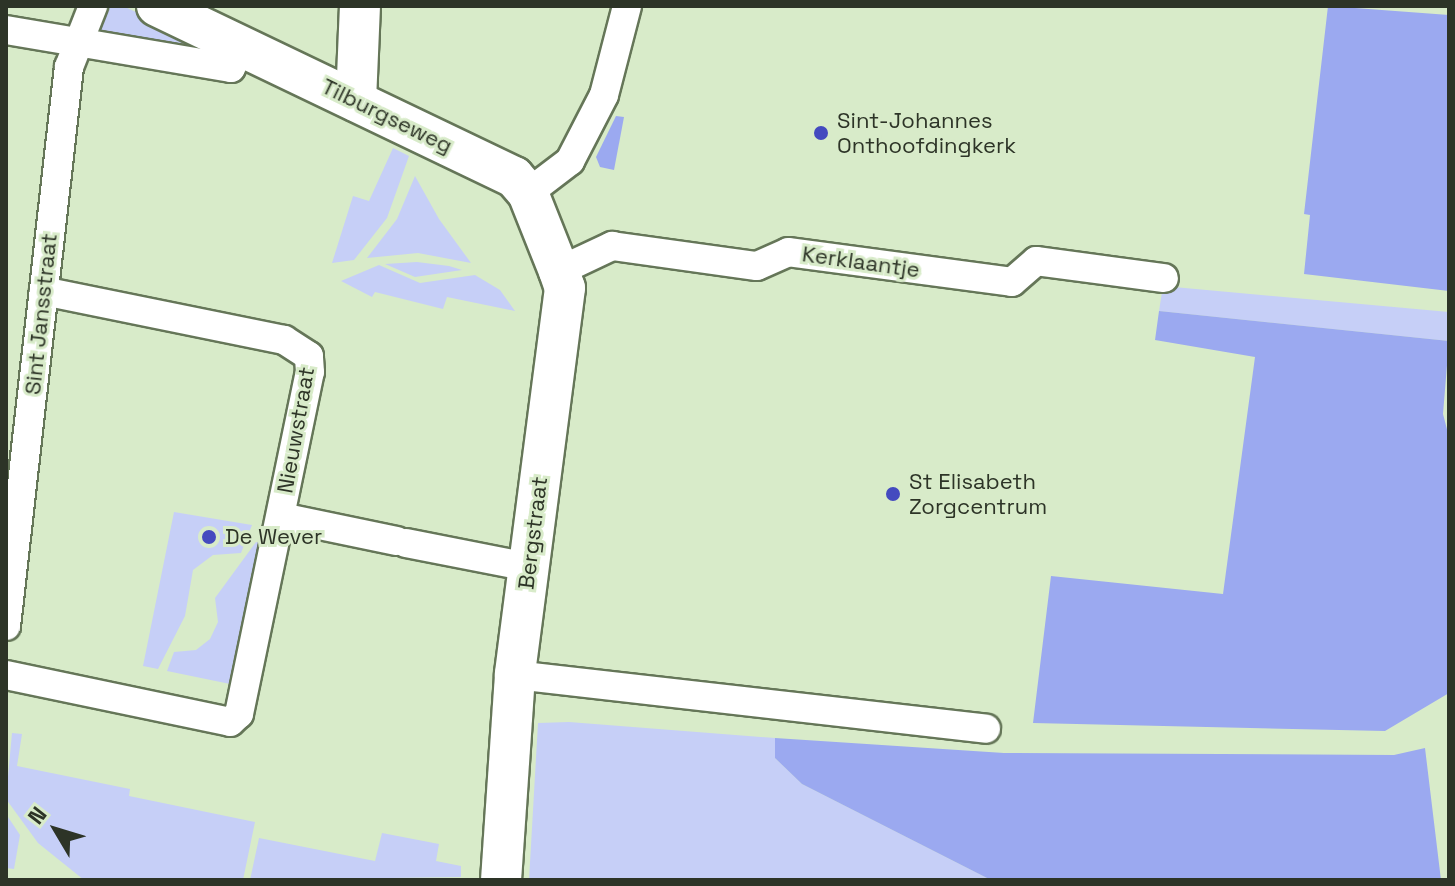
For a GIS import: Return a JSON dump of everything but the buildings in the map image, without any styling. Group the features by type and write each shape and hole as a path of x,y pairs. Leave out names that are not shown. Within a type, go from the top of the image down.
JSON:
{"street":[{"name":"Sint Jansstraat","path":"6,626 76,41 93,6"},
{"name":"Tilburgseweg","path":"157,6 514,177 528,193"},
{"path":"356,101 360,6"},
{"path":"528,193 570,161 604,95 627,6"},
{"path":"6,30 231,68 241,46"},
{"name":"Bergstraat","path":"501,880 515,675 564,297 559,271 528,193"},
{"name":"Kerklaantje","path":"559,271 612,246 757,266 788,252 1012,282 1036,261 1164,278"},
{"name":"Nieuwstraat","path":"44,291 284,340 309,356 281,517 528,567"},
{"path":"6,675 230,722 239,714 281,517"},
{"path":"515,675 986,729"}],"shaded area":[{"path":"109,6 123,6 226,54 94,36"},
{"path":"1328,6 1449,15 1449,291 1304,274 1310,215 1304,214"},
{"path":"616,116 624,117 614,170 600,167 596,157"},
{"path":"393,148 409,156 387,218 354,260 332,263 353,196 369,201"},
{"path":"415,176 439,219 471,263 418,253 367,258 397,219"},
{"path":"417,262 462,270 415,277 385,264"},
{"path":"379,265 420,283 475,275 500,290 515,311 447,297 443,309 375,292 372,297 341,281"},
{"path":"1163,286 1449,312 1449,341 1159,311"},
{"path":"1159,311 1449,341 1443,414 1449,437 1449,693 1385,731 1033,723 1051,576 1223,594 1255,357 1155,340"},
{"path":"174,512 252,525 241,553 213,555 193,570 185,616 158,669 143,666"},
{"path":"256,542 263,544 235,685 167,671 174,652 196,650 210,639 218,622 215,598"},
{"path":"569,722 775,738 775,758 802,784 991,880 529,880 538,723"},
{"path":"12,733 22,734 17,766 130,789 129,796 255,822 243,880 84,880 38,843 6,799"},
{"path":"775,738 1004,753 1394,755 1425,748 1441,880 991,880 802,784 775,758"},
{"path":"6,814 20,835 14,869 6,868"},
{"path":"382,833 439,844 436,861 461,866 461,877 250,880 259,838 375,861"}],"place":[{"name":"Sint-Johannes Onthoofdingkerk","path":"821,133"},
{"name":"St Elisabeth Zorgcentrum","path":"893,494"},
{"name":"De Wever","path":"209,537"}]}
